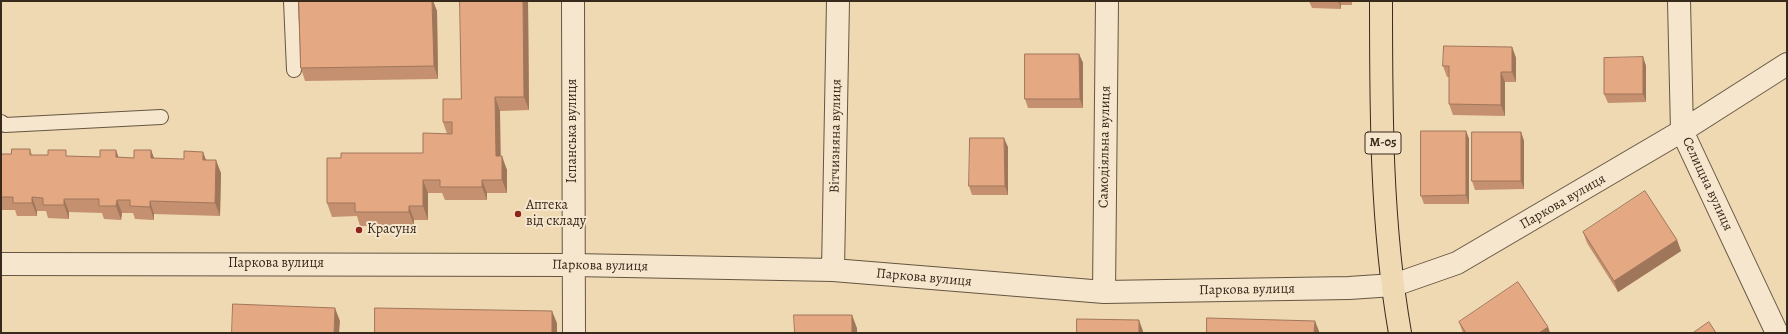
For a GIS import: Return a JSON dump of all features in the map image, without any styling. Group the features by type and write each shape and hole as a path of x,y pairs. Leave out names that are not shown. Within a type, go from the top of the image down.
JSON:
{"main road":[{"name":"М-05","path":"1381,1 1382,115 1388,240 1400,333"}],"street":[{"name":"Іспанська вулиця","path":"573,1 574,333"},
{"name":"Вітчизняна вулиця","path":"833,270 838,1"},
{"name":"Самодіяльна вулиця","path":"1104,292 1107,1"},
{"name":"Селищна вулиця","path":"1679,1 1682,132 1778,333"},
{"name":"Паркова вулиця","path":"1,264 574,265 833,270 1104,292 1349,288 1394,285 1457,264 1682,132 1787,64"}],"lane":[{"path":"292,1 294,70"},
{"path":"1,122 5,125 162,117"}],"building":[{"path":"299,1 432,1 434,66 301,68"},
{"path":"460,1 523,1 524,97 495,97 496,156 502,156 502,180 482,180 482,187 440,187 440,180 423,180 423,206 409,206 409,212 355,212 355,203 327,203 327,158 341,158 341,153 423,153 423,133 452,134 452,122 443,122 443,99 461,99"},
{"path":"1444,46 1512,47 1512,72 1501,72 1501,105 1449,104 1449,66 1443,66"},
{"path":"1025,54 1079,54 1080,99 1025,99"},
{"path":"1643,57 1643,94 1604,94 1604,58"},
{"path":"1421,131 1466,131 1466,195 1421,196"},
{"path":"1472,132 1521,132 1521,181 1472,181"},
{"path":"970,138 1004,138 1005,186 969,186"},
{"path":"12,149 30,149 30,155 48,155 48,150 66,150 66,156 100,157 100,150 116,150 116,157 134,158 134,150 151,150 151,158 184,159 184,151 203,152 203,160 216,160 215,203 150,201 150,207 130,206 130,200 117,200 116,206 99,206 99,199 64,199 64,205 43,205 43,198 32,197 32,203 13,203 13,197 1,197 1,154 11,154"},
{"path":"1645,191 1677,240 1614,281 1583,232"},
{"path":"1518,282 1548,327 1539,333 1466,333 1459,322"},
{"path":"233,304 335,308 334,333 232,333"},
{"path":"375,308 552,311 552,333 375,333"},
{"path":"794,315 852,315 852,333 795,333"},
{"path":"1207,318 1315,321 1314,333 1207,333"},
{"path":"1077,319 1139,320 1139,333 1077,333"},
{"path":"1709,322 1716,333 1693,333"}],"place":[{"name":"Аптека від складу","path":"518,214"},
{"name":"Красуня","path":"359,230"}]}
